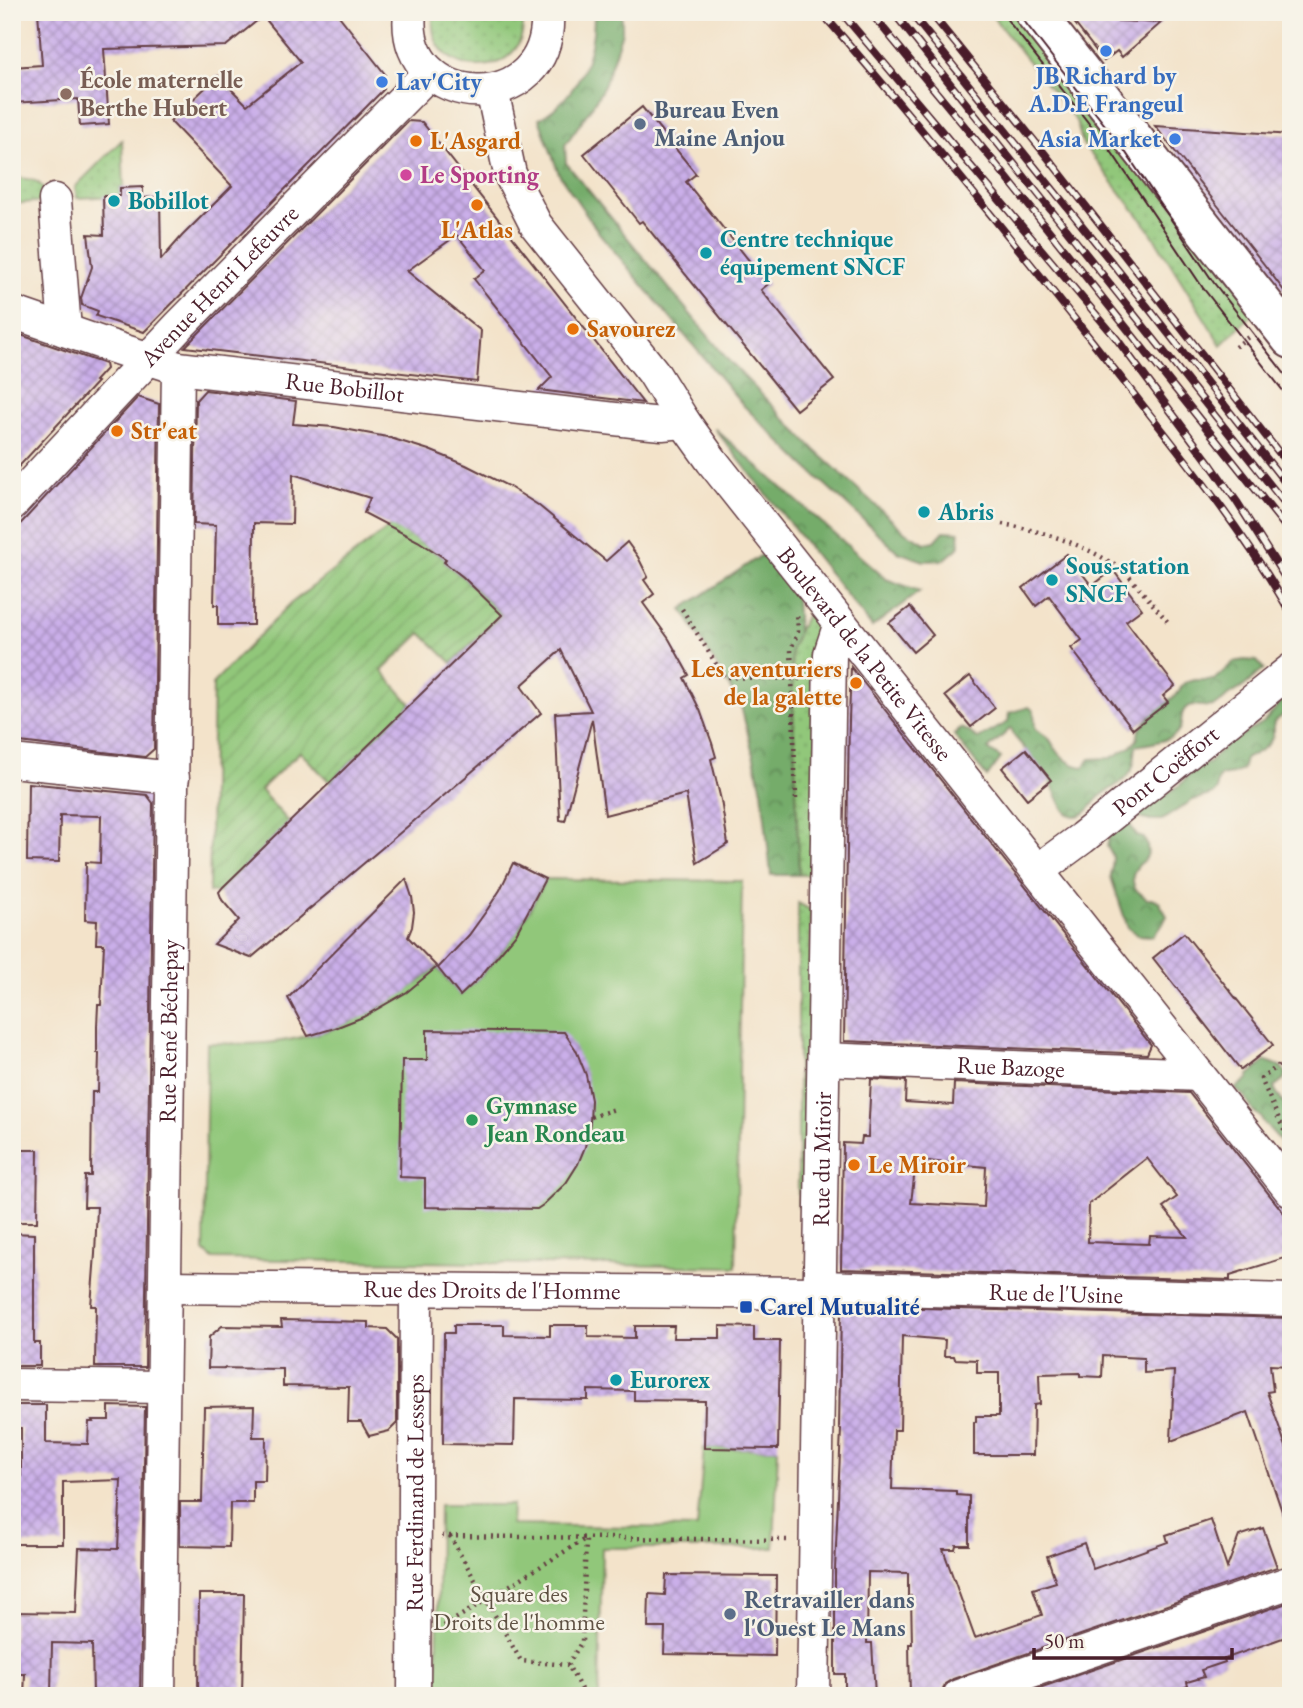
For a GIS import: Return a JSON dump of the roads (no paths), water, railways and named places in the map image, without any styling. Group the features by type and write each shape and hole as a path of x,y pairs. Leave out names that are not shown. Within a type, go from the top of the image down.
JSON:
{"main road":[{"path":"1034,12 1291,339"}],"street":[{"path":"410,12 411,40 418,57 430,72 443,82 460,89 476,91 492,90 512,83 533,66 545,40 547,12"},
{"name":"Avenue Henri Lefeuvre","path":"12,504 148,358 430,72"},
{"name":"Boulevard de la Petite Vitesse","path":"492,90 510,174 536,225 653,372 712,461 1291,1191"},
{"path":"55,200 65,330"},
{"name":"Rue Bobillot","path":"12,312 178,368 641,422 684,422"},
{"name":"Rue René Béchepay","path":"159,1696 178,368"},
{"name":"Rue du Miroir","path":"813,1696 830,654 840,623"},
{"name":"Pont Coëffort","path":"1037,871 1291,670"},
{"path":"12,761 173,778"},
{"name":"Rue Bazoge","path":"824,1059 1199,1076"},
{"name":"Rue des Droits de l'Homme","path":"165,1287 820,1290"},
{"name":"Rue Ferdinand de Lesseps","path":"414,1696 416,1290"},
{"name":"Rue de l'Usine","path":"820,1290 1291,1300"},
{"path":"12,1385 163,1387"},
{"path":"959,1696 1291,1582"}],"tram line":[{"path":"1001,12 1113,154 1203,288 1291,401"},
{"path":"1017,12 1122,147 1214,283 1291,382"}],"railway":[{"path":"821,12 970,189 1184,458 1251,550 1291,614"},
{"path":"841,12 1116,338 1211,465 1291,587"},
{"path":"870,12 995,163 1291,534"},
{"path":"893,12 1291,511"},
{"path":"910,12 1291,490"},
{"path":"930,12 1291,468"}],"place":[{"name":"JB Richard by A.D.E Frangeul","path":"1106,51"},
{"name":"Lav'City","path":"382,82"},
{"name":"École maternelle Berthe Hubert","path":"66,94"},
{"name":"Bureau Even Maine Anjou","path":"640,124"},
{"name":"Asia Market","path":"1175,139"},
{"name":"L'Asgard","path":"416,141"},
{"name":"Le Sporting","path":"406,175"},
{"name":"Bobillot","path":"114,201"},
{"name":"L'Atlas","path":"477,205"},
{"name":"Centre technique équipement SNCF","path":"706,253"},
{"name":"Savourez","path":"573,329"},
{"name":"Str'eat","path":"117,431"},
{"name":"Abris","path":"924,512"},
{"name":"Sous-station SNCF","path":"1052,580"},
{"name":"Les aventuriers de la galette","path":"856,683"},
{"name":"Gymnase Jean Rondeau","path":"472,1120"},
{"name":"Le Miroir","path":"854,1165"},
{"name":"Carel Mutualité","path":"746,1307"},
{"name":"Eurorex","path":"616,1380"},
{"name":"Retravailler dans l'Ouest Le Mans","path":"730,1614"}],"park label":[{"name":"Square des Droits de l'homme","path":"519,1608"}]}
